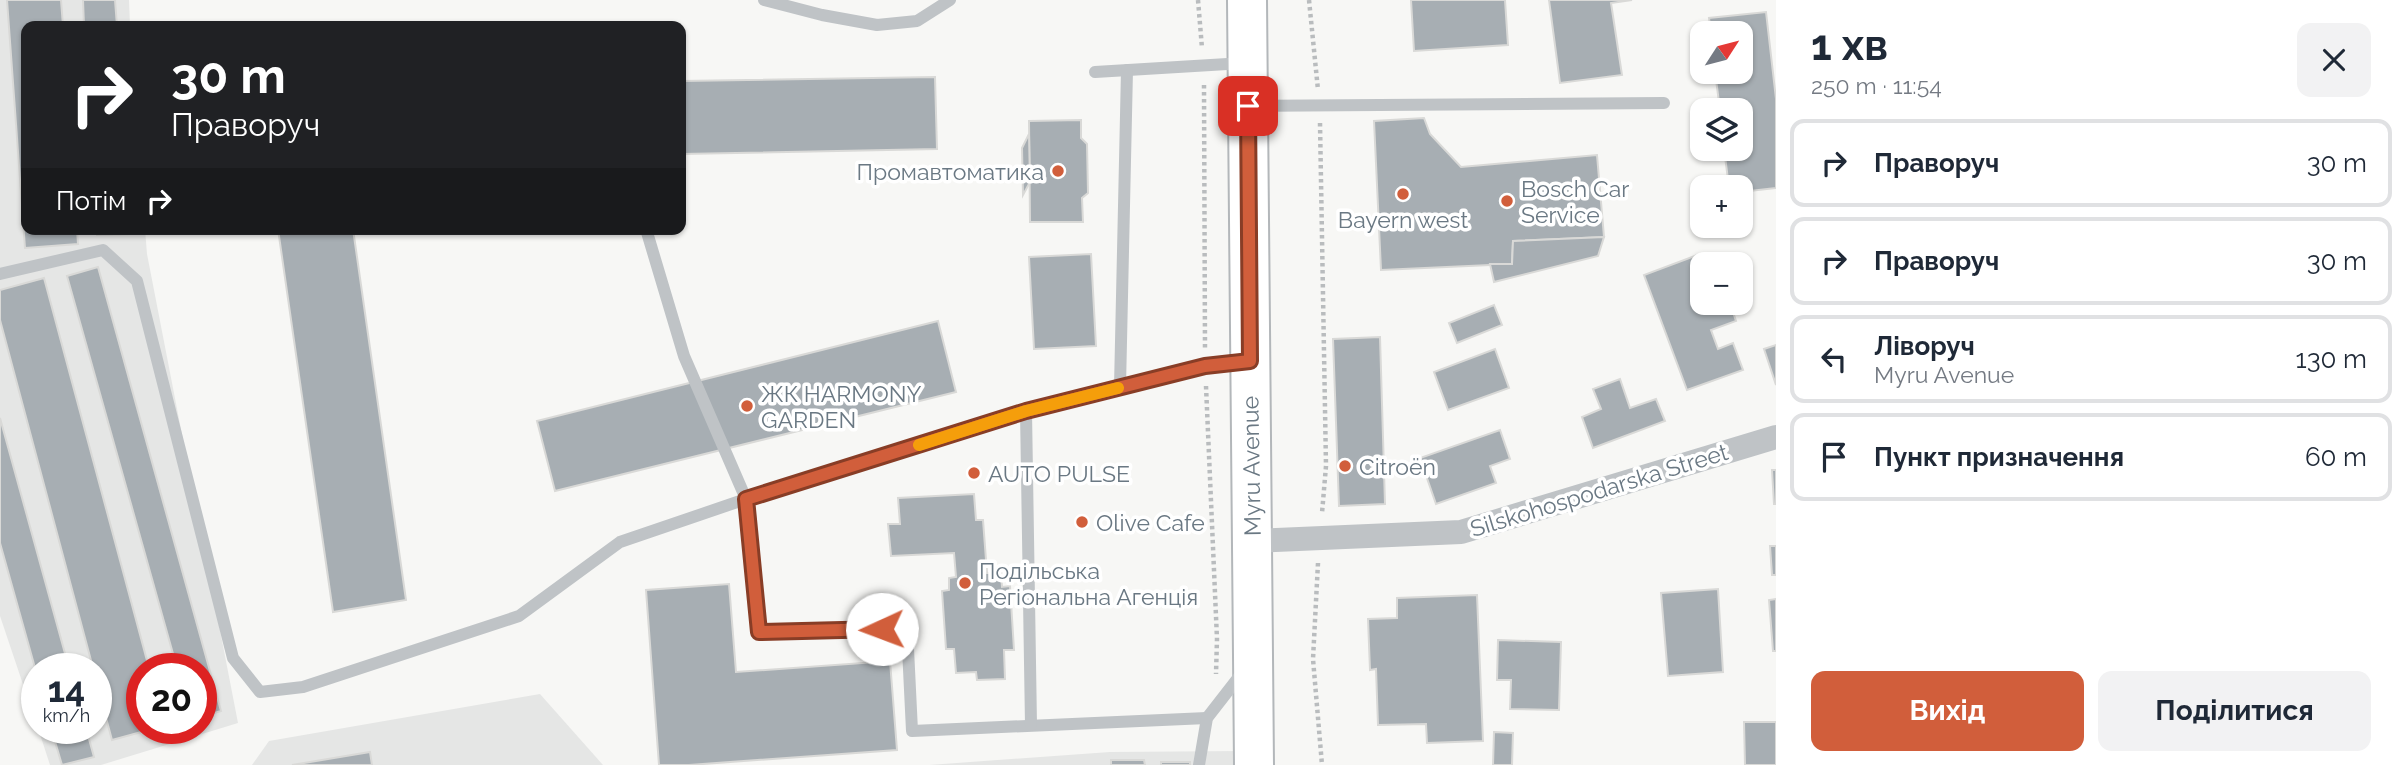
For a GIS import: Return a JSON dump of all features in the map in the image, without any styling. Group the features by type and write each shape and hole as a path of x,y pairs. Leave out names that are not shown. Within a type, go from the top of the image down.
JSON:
{"main road":[{"name":"Myru Avenue","path":"1247,0 1254,765"}],"street":[{"name":"Silskohospodarska Street","path":"1252,541 1461,532 1776,437"}],"lane":[{"path":"764,0 822,15 877,25 918,21 950,0"},
{"path":"1095,72 1248,63"},
{"path":"1120,387 1127,70"},
{"path":"1248,106 1664,103"},
{"path":"648,235 684,356 746,499 759,632 907,628 912,731 1207,718"},
{"path":"0,274 103,250 137,281 233,658 260,692 303,687 519,616 620,542 746,499 1026,411 1205,366 1250,361"},
{"path":"1026,411 1031,725"},
{"path":"1199,765 1207,718 1240,678 1250,656 1253,628"}],"path":[{"path":"1309,0 1320,105 1326,466 1319,538 1313,659 1322,765"}],"shaded area":[{"path":"0,0 129,0 130,21 21,21 21,235 145,235 238,723 217,729 217,653 126,653 126,744 170,744 101,765 50,765 43,744 112,744 112,653 21,653 21,678 0,616"},
{"path":"540,694 603,765 252,765 269,741"},
{"path":"1242,751 1242,765 929,765 1110,752"}],"building":[{"path":"7,0 61,0 63,21 21,21 21,193"},
{"path":"83,0 115,0 117,21 84,21"},
{"path":"1411,0 1505,0 1508,45 1414,51"},
{"path":"1549,0 1632,0 1611,3 1622,75 1560,83"},
{"path":"1766,12 1776,99 1776,188 1753,191 1753,175 1727,175 1726,161 1753,161 1753,98 1718,98 1717,84 1754,84 1754,21 1709,21 1709,18"},
{"path":"935,77 937,149 686,154 686,81"},
{"path":"1424,118 1430,134 1461,167 1597,155 1604,237 1513,241 1512,264 1381,270 1374,121"},
{"path":"1081,120 1081,138 1087,144 1088,193 1082,198 1083,222 1030,222 1029,121"},
{"path":"1029,134 1030,182 1023,195 1022,148"},
{"path":"24,235 77,235 78,244 25,248"},
{"path":"279,235 354,235 406,600 333,612"},
{"path":"1604,237 1598,256 1494,282 1490,264 1512,264 1513,241"},
{"path":"1091,254 1096,346 1034,349 1029,257"},
{"path":"1690,258 1690,315 1734,315 1736,321 1711,330 1718,349 1733,343 1743,370 1687,390 1644,275"},
{"path":"98,267 205,653 173,653 67,276"},
{"path":"44,278 145,653 126,653 126,736 112,740 112,653 89,653 0,320 0,290"},
{"path":"1494,305 1502,325 1457,343 1449,323"},
{"name":"ЖК HARMONY GARDEN","path":"938,321 956,392 555,491 537,421"},
{"path":"1380,337 1385,504 1339,506 1333,339"},
{"path":"1776,345 1776,385 1764,349"},
{"path":"1495,349 1509,388 1448,410 1434,372"},
{"path":"1620,379 1630,408 1656,399 1665,421 1593,448 1582,417 1601,409 1593,389"},
{"path":"0,418 65,653 31,653 0,543"},
{"path":"1500,430 1510,459 1490,466 1496,483 1436,504 1420,458"},
{"path":"1772,470 1776,470 1776,504 1774,504"},
{"path":"974,494 976,520 983,520 987,573 1001,573 1002,587 1010,586 1014,650 1004,650 1005,679 977,680 976,672 956,673 954,649 946,649 942,591 949,590 949,578 956,577 954,553 891,556 888,524 900,524 898,498"},
{"path":"1770,546 1776,546 1776,575 1772,575"},
{"path":"729,584 736,672 890,661 897,750 659,765 646,590"},
{"path":"1718,589 1723,672 1668,676 1661,593"},
{"path":"1477,595 1483,741 1427,743 1426,724 1378,725 1376,669 1370,670 1368,619 1397,618 1397,598"},
{"path":"1776,599 1776,651 1773,651 1769,600"},
{"path":"1498,640 1561,642 1559,710 1510,709 1511,680 1497,680"},
{"path":"217,697 221,711 217,712"},
{"path":"1744,722 1776,722 1776,765 1745,765"},
{"path":"1494,732 1513,733 1512,765 1493,765"},
{"path":"56,744 90,744 94,757 62,765"},
{"path":"370,752 372,765 292,765"},
{"path":"1111,760 1144,760 1145,765 1111,765"},
{"path":"1161,762 1190,762 1190,765 1161,765"}],"slow traffic":[{"path":"919,445 1026,411 1118,388"}],"place":[{"name":"Промавтоматика","path":"1058,171"},
{"name":"Bayern west","path":"1403,194"},
{"name":"Bosch Car Service","path":"1507,201"},
{"name":"ЖК HARMONY GARDEN","path":"747,406"},
{"name":"Citroën","path":"1345,466"},
{"name":"AUTO PULSE","path":"974,473"},
{"name":"Olive Cafe","path":"1082,522"},
{"name":"Подільська Регіональна Агенція","path":"965,583"}],"route":[{"path":"882,629 759,632 746,499 1026,411 1205,366 1250,361 1248,106"}]}
